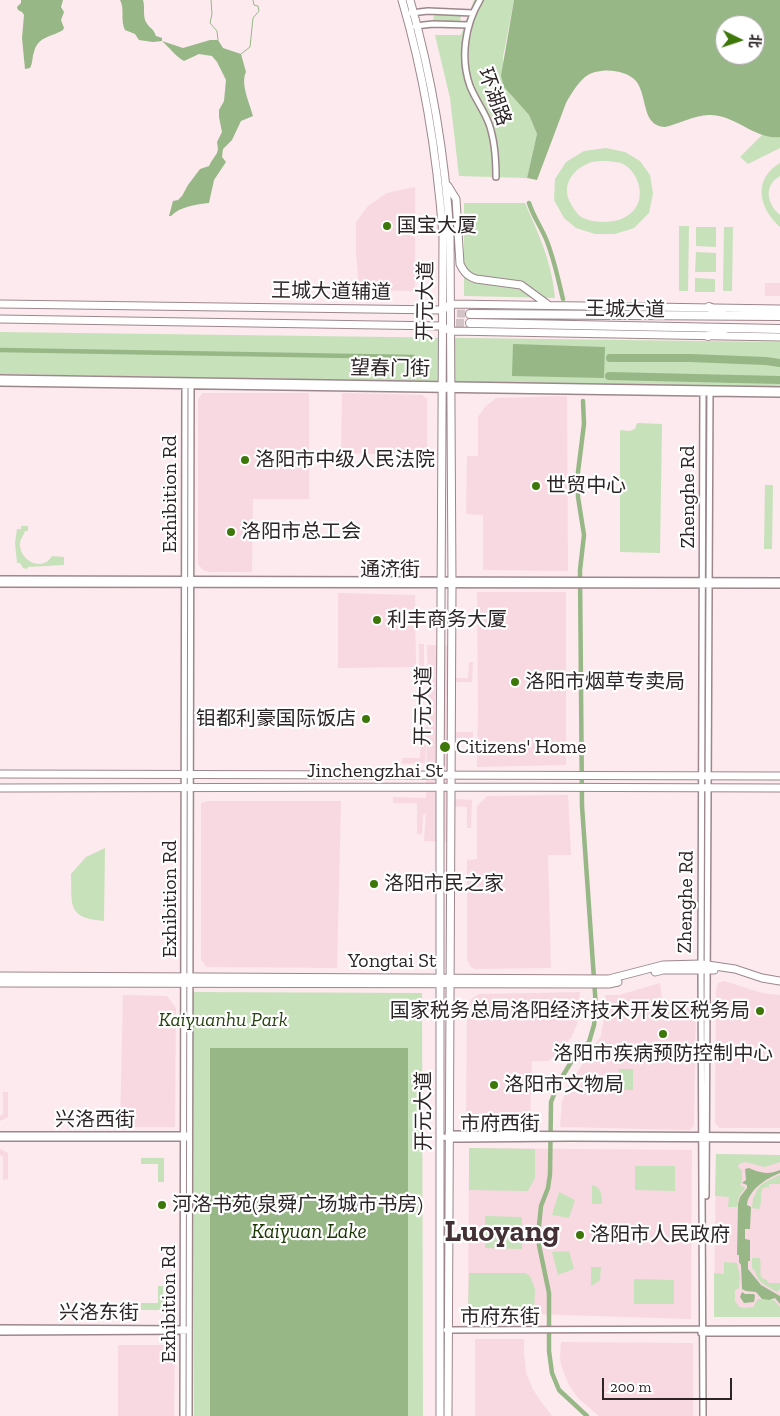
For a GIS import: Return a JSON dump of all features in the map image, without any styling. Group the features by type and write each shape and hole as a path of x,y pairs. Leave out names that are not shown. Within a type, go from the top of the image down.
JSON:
{"highway":[{"path":"709,307 727,316"},
{"name":"王城大道","path":"470,314 780,316"},
{"name":"王城大道","path":"470,323 780,329"},
{"path":"708,336 726,328"}],"main road":[{"name":"开元大道","path":"402,0 410,13 437,113 447,185 450,236 452,582 448,1416"},
{"name":"开元大道","path":"410,0 410,13"},
{"name":"开元大道","path":"414,26 430,114 443,236 441,326 440,1416"},
{"path":"447,185 456,199 460,264 465,273 469,277 476,279 521,285 550,305"},
{"name":"王城大道辅道","path":"0,304 442,310"},
{"path":"442,310 451,304 780,309"},
{"name":"王城大道辅道","path":"0,319 441,326 451,330 780,338"},
{"name":"Jinchengzhai St","path":"0,774 705,776"},
{"path":"705,776 780,776"},
{"path":"728,788 724,787 722,783 723,778 729,776"},
{"name":"Jinchengzhai St","path":"0,788 780,788"},
{"name":"Yongtai St","path":"0,983 188,981 609,982 663,965 735,969 762,978 780,980"},
{"name":"Yongtai St","path":"704,967 780,985"},
{"name":"Yongtai St","path":"0,976 188,981"}],"street":[{"name":"环湖路","path":"480,0 468,26 465,58 471,86 485,114 492,134 495,150 496,177"},
{"path":"410,13 428,11 473,13"},
{"path":"414,26 433,24 468,26"},
{"name":"望春门街","path":"0,378 188,384"},
{"name":"望春门街","path":"0,383 703,391 780,390"},
{"name":"Exhibition Rd","path":"184,1416 188,981 188,384"},
{"name":"Zhenghe Rd","path":"703,391 705,583 704,1416"},
{"name":"望春门街","path":"710,391 780,394"},
{"name":"Zhenghe Rd","path":"705,583 710,391"},
{"name":"通济街","path":"0,579 189,582"},
{"name":"通济街","path":"705,583 780,581"},
{"name":"通济街","path":"0,584 596,582 780,585"},
{"name":"兴洛西街","path":"0,1136 187,1136"},
{"name":"市府西街","path":"441,1136 780,1137"},
{"name":"市府东街","path":"704,1332 780,1329"},
{"name":"兴洛东街","path":"0,1330 185,1330"},
{"name":"Exhibition Rd","path":"185,1330 189,1416"},
{"name":"市府东街","path":"440,1331 780,1334"}],"shaded area":[{"path":"415,187 415,291 359,290 356,222 368,206 387,193"},
{"path":"765,283 780,283 780,296 765,296"},
{"path":"203,393 309,393 309,499 253,499 252,572 209,572 203,570 198,564 198,399"},
{"path":"342,393 422,395 427,399 427,456 341,453"},
{"path":"567,396 568,571 483,570 483,515 466,514 467,456 478,456 478,417 485,407 496,398"},
{"path":"477,592 566,592 566,765 477,767"},
{"path":"338,593 415,595 416,667 338,668"},
{"path":"419,644 424,644 424,676 428,676 427,645 456,646 455,678 468,678 469,662 473,662 472,682 455,682 454,732 473,732 473,753 468,753 468,738 454,738 453,799 472,800 471,828 467,828 467,807 453,806 454,842 424,841 426,814 423,814 422,834 417,834 417,803 393,803 393,797 426,798 427,733 425,763 402,764 402,758 420,758 421,728 427,727 428,682 419,682"},
{"path":"568,795 571,855 548,855 551,968 475,969 471,967 467,960 467,860 477,859 477,806 487,796"},
{"path":"208,801 341,801 337,968 206,967 201,959 201,803"},
{"path":"724,981 762,993 780,995 780,1128 719,1128 715,1123 716,990 718,983"},
{"path":"660,983 662,999 666,1007 696,1007 694,1126 690,1130 560,1127 562,1102 568,1086 601,1036 605,1012 605,995 619,995"},
{"path":"580,992 577,1024 571,1038 549,1061 532,1061 530,1125 469,1124 466,1121 467,1009 472,998 479,994"},
{"path":"123,995 167,996 176,1008 175,1127 120,1127"},
{"path":"3,1092 8,1092 8,1117 0,1121 0,1116 3,1114"},
{"name":"洛阳市人民政府","path":"469,1148 692,1150 691,1319 468,1312"},
{"path":"0,1149 8,1153 8,1179 3,1180 3,1157 0,1155"},
{"path":"716,1154 780,1155 780,1317 714,1317"},
{"path":"475,1339 524,1339 526,1372 532,1388 552,1416 475,1416"},
{"path":"561,1342 693,1343 693,1416 599,1416 578,1398 569,1385 560,1359"},
{"path":"118,1345 175,1345 174,1416 118,1416"}],"green space":[{"path":"474,0 514,0 503,57 504,87 529,115 537,134 527,178 459,176 450,98 435,35 461,35"},
{"path":"434,14 461,15 460,23 433,22"},
{"path":"762,135 780,137 780,148 748,164 740,157"},
{"path":"606,148 625,152 640,161 650,175 653,193 649,213 634,228 615,234 595,234 576,228 564,218 554,200 555,179 566,162 584,151","holes":["608,161 621,163 632,171 639,184 639,199 633,211 624,218 606,222 591,221 583,218 576,212 568,198 567,186 572,175 581,167 594,162"]},
{"path":"780,163 780,176 771,185 769,195 772,206 780,215 780,227 763,203 762,186 771,170"},
{"path":"464,203 525,203 548,261 555,298 464,296"},
{"path":"679,226 689,226 688,291 679,291"},
{"path":"696,227 716,227 716,247 696,246"},
{"path":"724,227 733,227 732,291 723,291"},
{"path":"696,252 716,253 716,272 695,272"},
{"path":"695,278 715,279 715,292 695,292"},
{"path":"0,332 780,342 780,387 0,374"},
{"path":"637,423 662,424 660,553 620,552 620,430 629,431 635,429"},
{"path":"765,485 773,485 772,549 764,549"},
{"path":"21,526 28,526 28,531 25,531 20,542 20,548 27,559 37,564 42,564 52,556 64,557 64,565 28,567 27,569 23,568 20,563 17,563 15,543 17,529 21,529"},
{"path":"105,848 104,921 83,917 74,908 71,894 71,874 86,857"},
{"name":"Kaiyuanhu Park","path":"193,992 422,993 423,1416 408,1416 408,1048 210,1048 210,1416 194,1416"},
{"path":"619,1069 633,1069 633,1090 620,1090"},
{"path":"469,1148 535,1149 535,1178 528,1191 469,1190"},
{"path":"716,1154 780,1155 780,1162 765,1167 745,1162 739,1164 738,1167 742,1170 740,1185 745,1188 739,1196 737,1207 728,1207 729,1197 715,1196"},
{"path":"141,1158 164,1158 164,1182 158,1182 158,1164 141,1164"},
{"path":"635,1166 675,1166 675,1191 635,1190"},
{"path":"780,1175 780,1184 769,1184 769,1187 763,1188 759,1209 752,1208 753,1198 759,1187"},
{"path":"592,1185 600,1190 602,1204 592,1204"},
{"path":"559,1192 575,1200 569,1218 552,1215"},
{"path":"485,1216 522,1217 522,1227 512,1227 512,1238 522,1238 522,1249 485,1248"},
{"path":"569,1251 574,1269 558,1275 552,1252"},
{"path":"752,1258 759,1258 762,1278 767,1280 768,1283 780,1283 780,1289 777,1292 758,1278 752,1268"},
{"path":"724,1262 737,1263 740,1277 739,1288 735,1290 735,1301 739,1307 753,1307 758,1299 774,1300 780,1307 780,1317 714,1317 714,1273 724,1274"},
{"path":"591,1267 601,1267 600,1280 593,1285 591,1285"},
{"path":"469,1273 525,1273 530,1276 535,1289 534,1314 468,1312"},
{"path":"634,1279 674,1280 674,1304 634,1304"},
{"path":"158,1286 163,1286 163,1310 141,1310 141,1303 158,1303"}],"water":[{"path":"21,0 63,0 61,7 64,12 61,20 63,30 39,43 34,52 30,68 25,69 22,38 24,15 17,7"},
{"path":"120,0 143,0 146,23 156,36 162,38 162,41 139,40 135,34 125,30"},
{"path":"514,0 780,0 780,137 762,135 728,119 710,115 665,127 657,125 648,116 640,87 636,81 618,72 597,72 590,74 582,80 566,103 537,180 527,178 537,134 529,115 504,87 501,76"},
{"path":"210,40 218,40 223,48 241,54 246,72 244,82 246,94 253,116 241,121 232,140 223,149 222,157 226,162 214,180 209,203 188,206 169,216 173,201 178,200 182,196 200,169 209,166 217,153 217,142 222,132 219,110 224,101 226,80 212,56 199,54 184,61 162,41 183,48"},
{"path":"513,344 605,347 604,378 512,376"},
{"name":"Kaiyuan Lake","path":"210,1048 408,1048 408,1416 210,1416"},
{"path":"749,1168 764,1173 780,1170 780,1173 764,1181 751,1194 747,1205 751,1207 750,1229 745,1229 745,1239 750,1240 748,1269 761,1285 780,1296 780,1304 775,1298 769,1300 762,1299 756,1292 742,1289 741,1265 739,1255 737,1255 738,1204 740,1197 747,1188 747,1185 742,1183 746,1180 745,1169"},
{"path":"742,1292 754,1294 754,1302 744,1303 740,1297"}],"waterway":[{"path":"211,0 212,14 210,23 217,31 218,40"},
{"path":"241,54 250,47 253,18 259,11 258,6 254,5 253,0"},
{"path":"529,203 549,246 563,299"},
{"path":"0,350 413,357"},
{"path":"610,358 690,358 780,363"},
{"path":"609,376 780,380"},
{"path":"583,401 584,424 578,472 578,497 584,535 580,570 582,806 596,1008 589,1042 573,1059 559,1082 551,1102 550,1174 548,1188 541,1206 539,1245 549,1293 549,1351 552,1373 559,1390 587,1416"}],"tunnel":[{"path":"445,313 470,314"},
{"path":"444,323 470,323"}],"place":[{"name":"国宝大厦","path":"387,226"},
{"name":"洛阳市中级人民法院","path":"245,460"},
{"name":"世贸中心","path":"536,486"},
{"name":"洛阳市总工会","path":"231,532"},
{"name":"利丰商务大厦","path":"377,620"},
{"name":"洛阳市烟草专卖局","path":"515,682"},
{"name":"钼都利豪国际饭店","path":"366,719"},
{"name":"Citizens' Home","path":"445,747"},
{"name":"洛阳市民之家","path":"374,884"},
{"name":"国家税务总局洛阳经济技术开发区税务局","path":"760,1011"},
{"name":"洛阳市疾病预防控制中心","path":"663,1034"},
{"name":"洛阳市文物局","path":"494,1085"},
{"name":"河洛书苑(泉舜广场城市书房)","path":"162,1205"},
{"name":"洛阳市人民政府","path":"580,1235"}],"district":[{"name":"Luoyang","path":"502,1232"}]}
